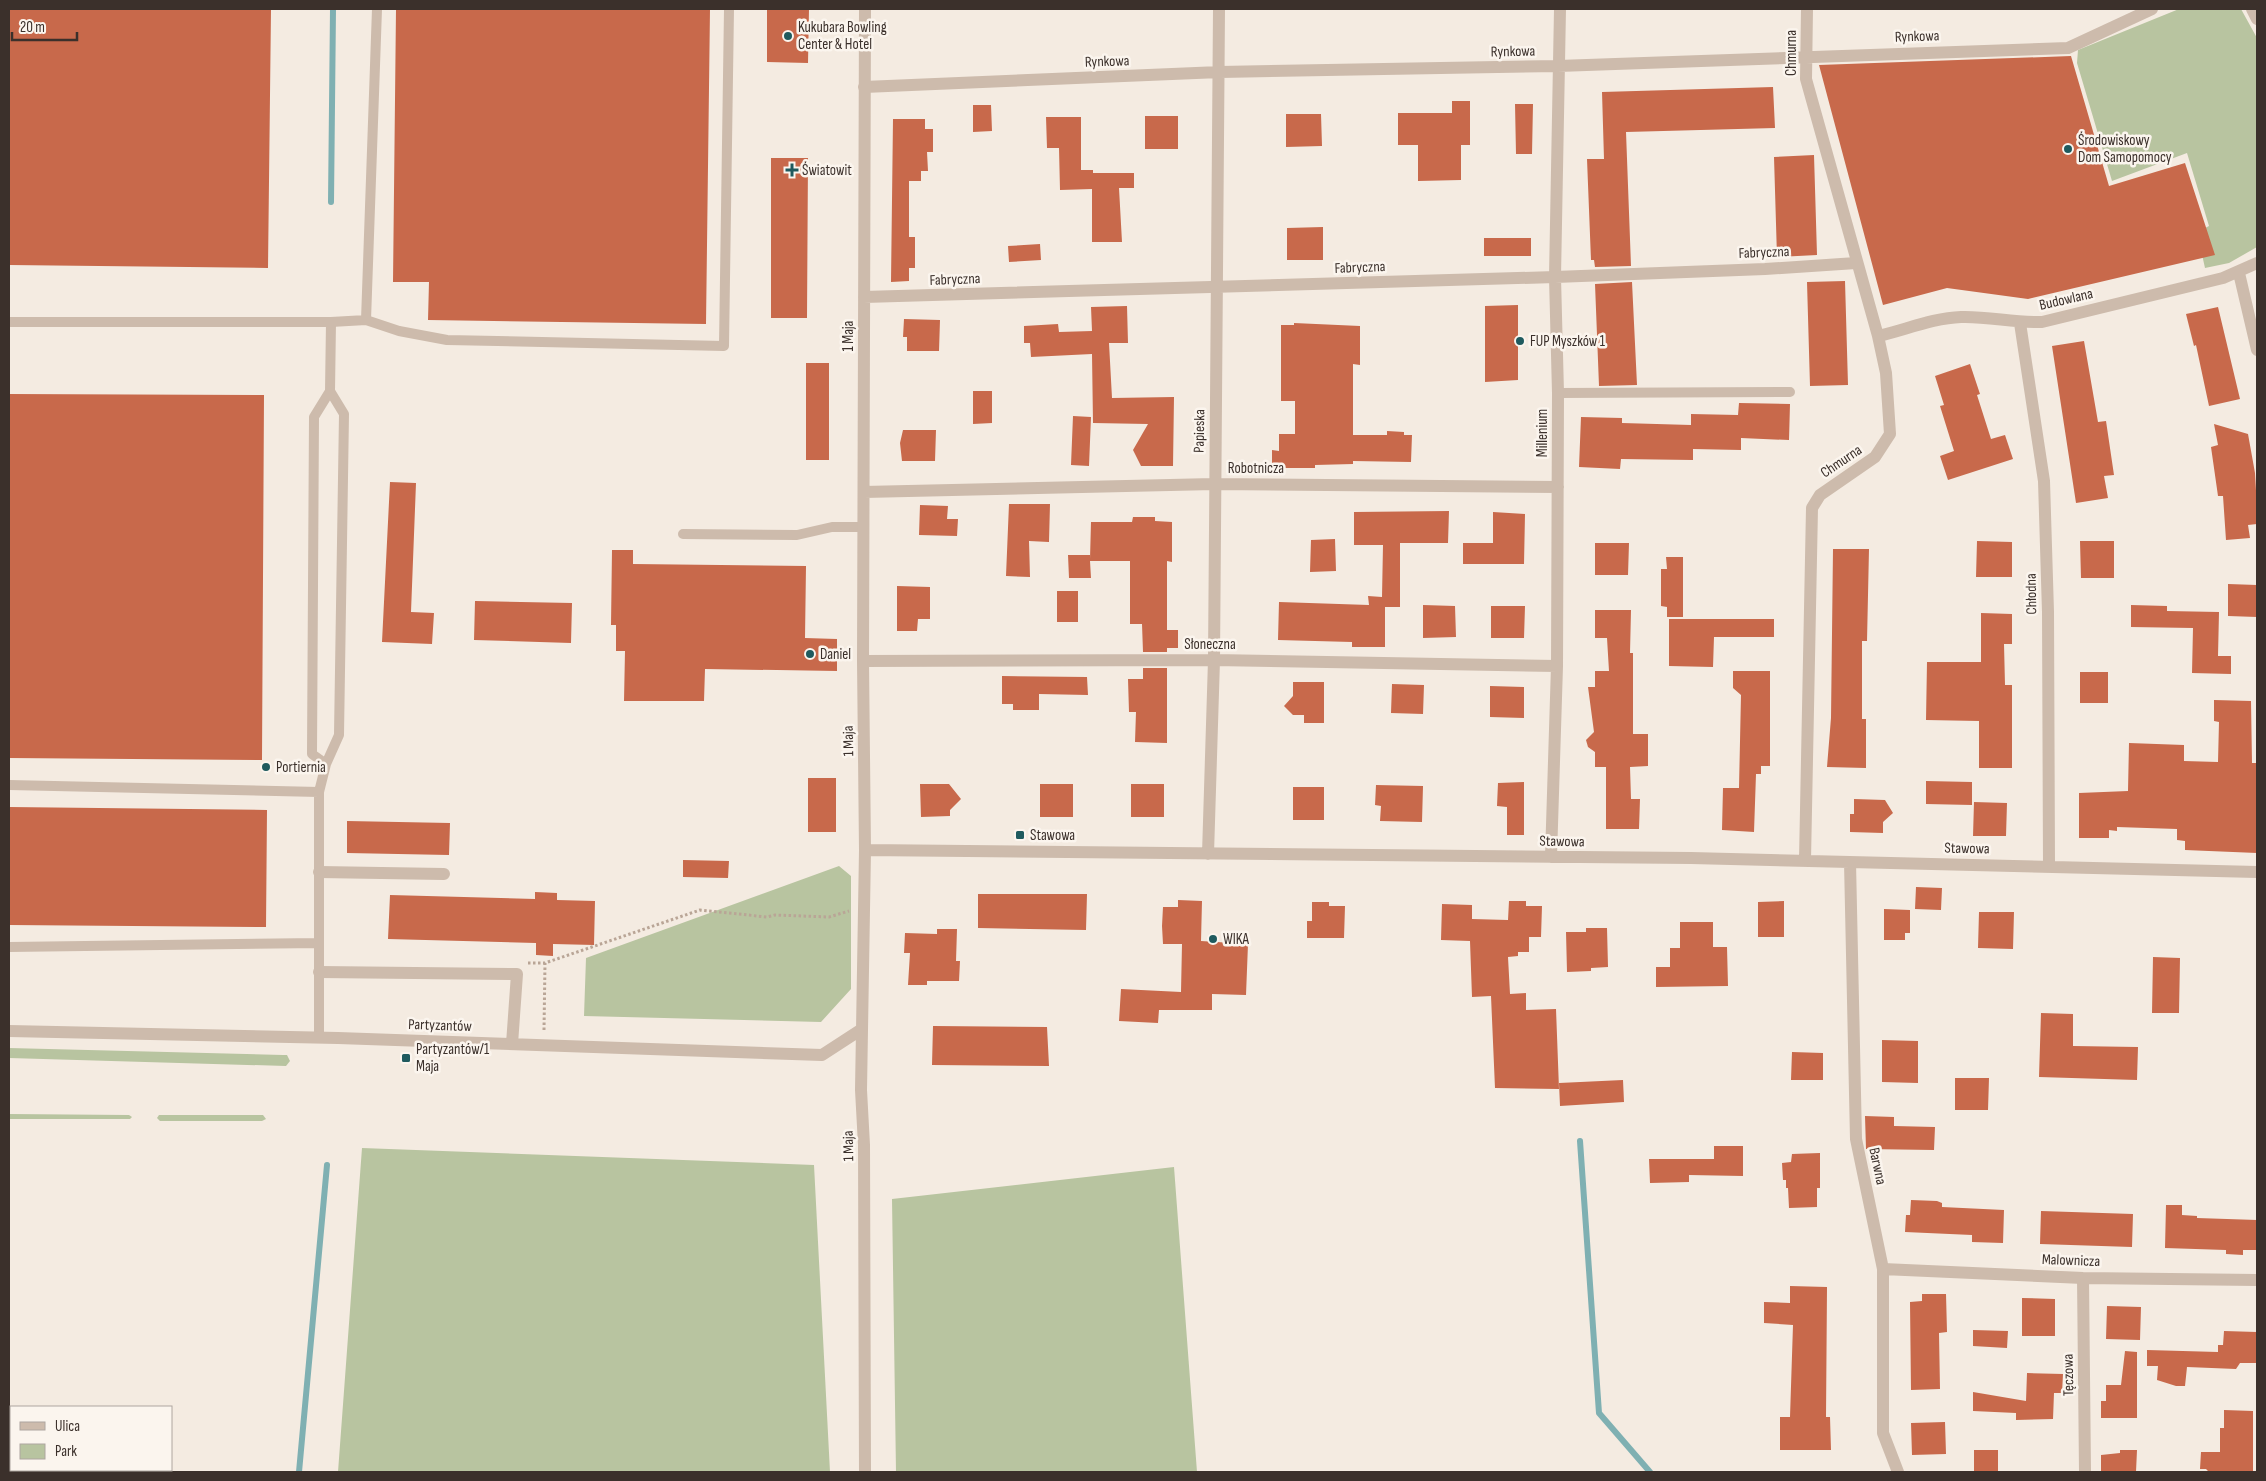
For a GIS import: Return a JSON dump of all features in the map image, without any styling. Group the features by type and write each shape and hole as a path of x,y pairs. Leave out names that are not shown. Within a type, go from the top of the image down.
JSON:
{"street":[{"name":"1 Maja","path":"865,9 863,661 866,850 862,1029 865,1472"},
{"name":"Papieska","path":"1208,854 1214,660 1219,9"},
{"name":"Millenium","path":"1551,857 1557,666 1558,393 1555,277 1560,9"},
{"name":"Chmurna","path":"1805,860 1810,517 1812,508 1820,495 1875,457 1890,434 1886,373 1878,336 1806,79 1807,9"},
{"name":"Rynkowa","path":"864,87 1220,72 1558,66 2068,48 2152,9"},
{"path":"2252,9 2257,18"},
{"name":"Fabryczna","path":"864,297 1555,277 1765,269 1856,262"},
{"name":"Budowlana","path":"1878,336 1946,318 1990,318 2020,323 2042,322 2238,273 2257,264"},
{"path":"2238,273 2257,350"},
{"name":"Chłodna","path":"2020,323 2044,481 2048,612 2049,866"},
{"name":"Robotnicza","path":"864,492 1214,484 1558,487"},
{"name":"Słoneczna","path":"863,661 1214,660 1557,666"},
{"name":"Stawowa","path":"866,850 1805,860 2257,872"},
{"name":"Barwna","path":"1850,862 1856,1139 1883,1269 1883,1433 1898,1472"},
{"path":"319,872 444,874"},
{"path":"319,972 517,974 512,1044"},
{"name":"Partyzantów","path":"9,1031 319,1038 822,1056 862,1029"},
{"name":"Malownicza","path":"1883,1269 2083,1278 2257,1280"},
{"name":"Tęczowa","path":"2083,1278 2085,1472"}],"lane":[{"path":"366,320 377,9"},
{"path":"9,322 331,322 366,320 398,331 447,340 724,346 729,9"},
{"path":"326,764 312,754 314,418 330,391 331,322"},
{"path":"319,1038 319,792 326,764 339,735 344,414 330,391"},
{"path":"1558,393 1790,392"},
{"path":"684,534 797,535 832,527 863,527"},
{"path":"9,784 319,792"},
{"path":"9,946 319,944"}],"path":[{"path":"544,1046 545,963 700,910 750,914 759,917 783,915 829,917 849,911 864,910"}],"green space":[{"path":"2179,9 2241,9 2257,38 2257,247 2229,263 2205,268 2197,232 2209,226 2187,153 2112,181 2077,63 2078,50"},
{"path":"839,866 851,876 851,989 821,1022 584,1016 586,958"},
{"path":"9,1048 287,1055 290,1061 286,1066 9,1058"},
{"path":"9,1114 129,1115 132,1117 130,1119 9,1119"},
{"path":"159,1115 263,1115 266,1119 262,1121 160,1121 157,1118"},
{"path":"362,1148 814,1165 830,1472 338,1472"},
{"path":"1174,1167 1197,1472 896,1472 892,1199"}],"building":[{"path":"9,9 271,9 268,268 9,265"},
{"path":"396,9 710,9 706,324 428,320 429,282 393,282"},
{"name":"Kukubara Bowling Center & Hotel","path":"767,9 809,9 808,63 767,62"},
{"path":"2071,56 2109,186 2185,163 2215,255 2028,299 1947,288 1883,305 1819,65"},
{"path":"1773,87 1775,128 1626,132 1631,266 1595,267 1594,260 1591,260 1587,159 1604,159 1602,92"},
{"path":"1452,101 1470,101 1470,145 1461,145 1461,180 1418,181 1418,145 1398,145 1398,113 1452,113"},
{"path":"1515,104 1533,104 1532,154 1516,154"},
{"path":"973,105 991,105 992,131 973,132"},
{"path":"1286,114 1321,114 1322,146 1286,147"},
{"path":"1145,116 1178,116 1178,149 1145,149"},
{"path":"1046,117 1081,117 1081,170 1093,170 1093,173 1134,173 1134,188 1119,188 1122,242 1092,242 1092,189 1060,190 1059,148 1047,148"},
{"path":"893,119 925,119 925,129 933,129 933,152 927,152 928,171 921,171 921,181 909,181 909,237 915,237 915,268 909,268 909,281 891,282"},
{"path":"1814,155 1817,255 1777,257 1774,157"},
{"path":"771,158 808,158 807,318 771,318"},
{"path":"1323,227 1323,260 1287,260 1287,228"},
{"path":"1484,238 1531,238 1531,256 1484,256"},
{"path":"1040,244 1041,260 1009,262 1008,246"},
{"path":"1845,281 1848,385 1810,386 1807,282"},
{"path":"1632,282 1637,385 1599,386 1595,284"},
{"path":"1518,305 1518,380 1485,382 1485,306"},
{"path":"1127,306 1128,343 1109,343 1112,398 1174,397 1173,466 1141,466 1133,450 1148,424 1093,423 1092,354 1031,357 1030,343 1024,343 1024,326 1058,324 1059,332 1092,331 1091,307"},
{"path":"2218,307 2240,399 2209,406 2196,345 2194,346 2186,314"},
{"path":"904,319 940,320 939,351 907,351 907,337 903,337"},
{"path":"1294,323 1360,326 1360,365 1353,364 1353,435 1387,435 1387,431 1404,432 1404,435 1412,435 1411,462 1353,461 1353,464 1315,465 1315,468 1272,468 1272,450 1279,451 1279,434 1295,434 1295,401 1281,401 1281,325 1294,325"},
{"path":"2084,341 2098,422 2106,421 2114,475 2104,476 2108,498 2076,503 2052,346"},
{"path":"806,363 829,363 829,460 806,460"},
{"path":"1970,364 1980,394 1977,395 1991,439 2005,435 2013,459 1948,480 1940,456 1954,451 1940,406 1944,405 1935,376"},
{"path":"973,391 992,391 992,423 973,424"},
{"path":"9,394 264,395 262,760 9,758"},
{"path":"1739,403 1790,404 1789,440 1741,438 1741,450 1693,449 1693,460 1621,459 1620,469 1579,467 1581,417 1622,418 1622,423 1691,425 1691,414 1738,415"},
{"path":"1073,416 1091,417 1089,466 1071,465"},
{"path":"2214,424 2248,434 2255,473 2257,508 2257,524 2248,525 2250,538 2226,540 2223,496 2218,496 2211,447 2218,445"},
{"path":"903,430 936,430 935,461 902,461 900,443"},
{"path":"390,482 416,483 411,612 434,613 432,644 382,642"},
{"path":"1009,504 1050,504 1049,542 1029,541 1030,577 1006,576"},
{"path":"920,505 948,506 947,519 958,519 957,536 919,535"},
{"path":"1449,511 1448,543 1400,543 1400,607 1385,607 1385,647 1352,647 1352,642 1278,640 1279,602 1369,605 1368,596 1382,597 1383,545 1354,545 1354,512"},
{"path":"1493,512 1525,514 1524,564 1463,564 1463,543 1493,543"},
{"path":"1133,517 1155,517 1155,521 1172,522 1172,562 1167,561 1167,630 1178,630 1178,648 1167,648 1167,652 1143,652 1142,624 1130,624 1130,561 1090,561 1091,578 1069,578 1068,555 1090,555 1090,559 1091,522 1132,522"},
{"path":"1335,539 1336,571 1310,572 1311,540"},
{"path":"1977,541 2012,542 2012,577 1976,577"},
{"path":"2080,541 2114,541 2114,578 2081,578"},
{"path":"1595,543 1629,543 1628,575 1595,575"},
{"path":"1833,549 1869,549 1867,641 1862,641 1862,719 1866,719 1866,768 1827,767 1831,718"},
{"path":"612,550 633,550 633,564 806,566 805,638 837,639 837,671 705,669 704,701 624,701 625,651 616,651 616,625 611,625"},
{"path":"1666,557 1683,557 1683,617 1667,617 1667,607 1661,606 1661,569 1667,569"},
{"path":"2228,584 2257,585 2257,617 2228,616"},
{"path":"897,586 930,587 930,619 918,619 917,631 897,631"},
{"path":"1057,591 1078,591 1078,622 1057,622"},
{"path":"475,601 572,603 571,643 474,640"},
{"path":"1423,605 1455,606 1456,637 1423,638"},
{"path":"2131,605 2167,606 2167,611 2219,612 2218,656 2231,656 2231,674 2192,673 2193,628 2131,627"},
{"path":"1491,606 1525,606 1524,638 1491,638"},
{"path":"1595,610 1631,610 1630,653 1633,653 1633,734 1648,734 1648,766 1630,767 1631,799 1640,799 1639,829 1606,829 1606,767 1595,767 1595,752 1588,747 1586,740 1594,732 1588,687 1595,687 1595,671 1609,671 1607,638 1595,638"},
{"path":"1981,613 2012,614 2012,644 2004,644 2005,685 2012,685 2012,768 1979,768 1979,721 1926,720 1927,662 1981,662"},
{"path":"1669,619 1774,619 1774,637 1714,637 1713,667 1669,666"},
{"path":"1143,668 1167,668 1167,743 1135,742 1136,712 1129,712 1128,679 1143,679"},
{"path":"1733,671 1770,671 1770,766 1761,766 1761,774 1756,774 1754,832 1722,830 1723,788 1739,788 1741,695 1733,688"},
{"path":"2080,672 2108,672 2108,703 2080,703"},
{"path":"1002,676 1087,677 1088,695 1039,694 1039,710 1013,710 1013,704 1002,704"},
{"path":"1293,682 1324,682 1324,723 1304,723 1304,715 1293,715 1284,706 1293,696"},
{"path":"1392,684 1424,685 1423,714 1391,713"},
{"path":"1490,686 1524,687 1524,718 1490,717"},
{"path":"2214,700 2251,701 2252,763 2257,763 2257,853 2185,850 2185,841 2177,840 2177,829 2117,827 2117,831 2109,830 2109,838 2079,838 2079,793 2128,791 2129,743 2184,745 2184,761 2218,762 2219,722 2214,721"},
{"path":"808,778 836,778 836,832 808,832"},
{"path":"1926,781 1972,782 1972,805 1926,804"},
{"path":"1524,782 1524,835 1507,835 1507,807 1497,806 1498,783"},
{"path":"920,784 949,784 961,799 950,810 950,816 921,817"},
{"path":"1040,784 1073,784 1073,817 1040,817"},
{"path":"1131,784 1164,784 1164,817 1131,817"},
{"path":"1376,785 1423,786 1422,822 1380,821 1381,806 1375,805"},
{"path":"1293,787 1324,787 1324,820 1293,820"},
{"path":"1854,799 1885,800 1893,813 1883,822 1883,833 1850,832 1850,814 1854,814"},
{"path":"1974,802 2007,803 2006,836 1973,836"},
{"path":"9,807 267,810 266,927 9,925"},
{"path":"347,821 450,823 449,855 347,853"},
{"path":"683,860 729,861 728,878 683,877"},
{"path":"1916,887 1942,888 1941,910 1915,909"},
{"path":"535,892 557,893 557,900 595,901 594,945 553,944 553,956 536,955 536,943 388,939 390,895 535,899"},
{"path":"978,894 1087,894 1086,930 978,928"},
{"path":"1178,900 1202,901 1201,941 1248,944 1246,995 1212,994 1212,1010 1159,1010 1158,1023 1119,1021 1121,989 1181,992 1182,944 1163,944 1162,926 1163,907 1178,907"},
{"path":"1509,901 1526,901 1526,906 1542,906 1541,937 1529,937 1529,952 1518,952 1518,956 1508,957 1510,994 1526,993 1526,1010 1556,1009 1559,1089 1495,1088 1491,996 1472,997 1470,941 1441,940 1442,904 1472,905 1472,919 1508,920"},
{"path":"1784,901 1784,937 1758,937 1758,902"},
{"path":"1312,902 1329,902 1329,906 1345,906 1344,938 1307,938 1307,921 1312,921"},
{"path":"1884,909 1910,910 1910,933 1905,933 1905,940 1884,940"},
{"path":"1979,912 2014,912 2013,949 1978,948"},
{"path":"1680,922 1713,922 1713,947 1727,947 1728,986 1656,987 1656,967 1670,967 1670,948 1680,948"},
{"path":"1586,928 1607,928 1608,967 1591,968 1591,971 1567,972 1566,932 1586,932"},
{"path":"937,929 957,929 956,961 960,961 959,981 927,981 927,985 908,985 910,953 904,953 905,933 937,934"},
{"path":"2153,957 2180,958 2179,1013 2152,1013"},
{"path":"2041,1013 2073,1014 2073,1046 2138,1047 2137,1080 2039,1077"},
{"path":"933,1026 1047,1027 1049,1066 932,1065"},
{"path":"1882,1040 1918,1041 1918,1083 1882,1082"},
{"path":"1792,1052 1823,1053 1823,1080 1791,1080"},
{"path":"1955,1078 1989,1078 1988,1110 1955,1110"},
{"path":"1623,1080 1624,1102 1560,1106 1559,1083"},
{"path":"1865,1116 1894,1117 1894,1126 1935,1127 1934,1150 1866,1149"},
{"path":"1714,1146 1743,1146 1743,1176 1689,1175 1689,1182 1650,1183 1649,1159 1714,1159"},
{"path":"1820,1153 1820,1188 1817,1188 1817,1207 1789,1208 1788,1188 1786,1188 1786,1180 1783,1180 1782,1163 1791,1162 1792,1154"},
{"path":"1911,1200 1937,1201 1942,1203 1942,1207 2004,1210 2003,1243 1972,1242 1972,1235 1905,1232 1906,1215 1910,1215"},
{"path":"2166,1205 2182,1205 2182,1215 2197,1216 2197,1218 2257,1220 2257,1250 2243,1250 2243,1255 2226,1254 2226,1250 2165,1248"},
{"path":"2041,1211 2133,1214 2132,1247 2040,1244"},
{"path":"1790,1286 1827,1287 1826,1417 1830,1417 1831,1450 1780,1450 1780,1417 1790,1417 1793,1325 1764,1323 1764,1302 1790,1303"},
{"path":"1922,1294 1946,1294 1947,1332 1939,1333 1940,1389 1911,1390 1910,1302 1922,1301"},
{"path":"2022,1298 2055,1299 2055,1336 2022,1336"},
{"path":"2107,1306 2141,1307 2140,1340 2106,1339"},
{"path":"1973,1330 2008,1331 2007,1348 1973,1346"},
{"path":"2224,1331 2257,1332 2256,1363 2240,1363 2236,1369 2187,1367 2185,1386 2176,1386 2157,1380 2158,1366 2147,1366 2147,1350 2218,1352 2218,1345 2223,1345"},
{"path":"2125,1351 2137,1352 2137,1418 2101,1418 2101,1401 2106,1401 2106,1385 2121,1385"},
{"path":"2027,1373 2063,1374 2062,1393 2054,1393 2053,1419 2016,1420 2016,1413 1973,1411 1973,1392 2026,1401"},
{"path":"2224,1410 2253,1411 2253,1472 2209,1472 2206,1469 2200,1469 2201,1452 2220,1452 2220,1428 2224,1428"},
{"path":"1945,1422 1946,1454 1912,1455 1911,1423"},
{"path":"1974,1450 1998,1450 1998,1472 1974,1472"},
{"path":"2120,1450 2137,1450 2136,1472 2101,1471 2101,1455 2120,1453"}],"waterway":[{"path":"331,202 333,9"},
{"path":"1580,1141 1599,1413 1650,1472"},
{"path":"299,1472 327,1165"}],"place":[{"name":"Kukubara Bowling Center & Hotel","path":"788,36"},
{"name":"Środowiskowy Dom Samopomocy","path":"2068,149"},
{"name":"Światowit","path":"792,170"},
{"name":"FUP Myszków 1","path":"1520,341"},
{"name":"Daniel","path":"810,654"},
{"name":"Portiernia","path":"266,767"},
{"name":"Stawowa","path":"1020,835"},
{"name":"WIKA","path":"1213,939"},
{"name":"Partyzantów/1 Maja","path":"406,1058"}]}
